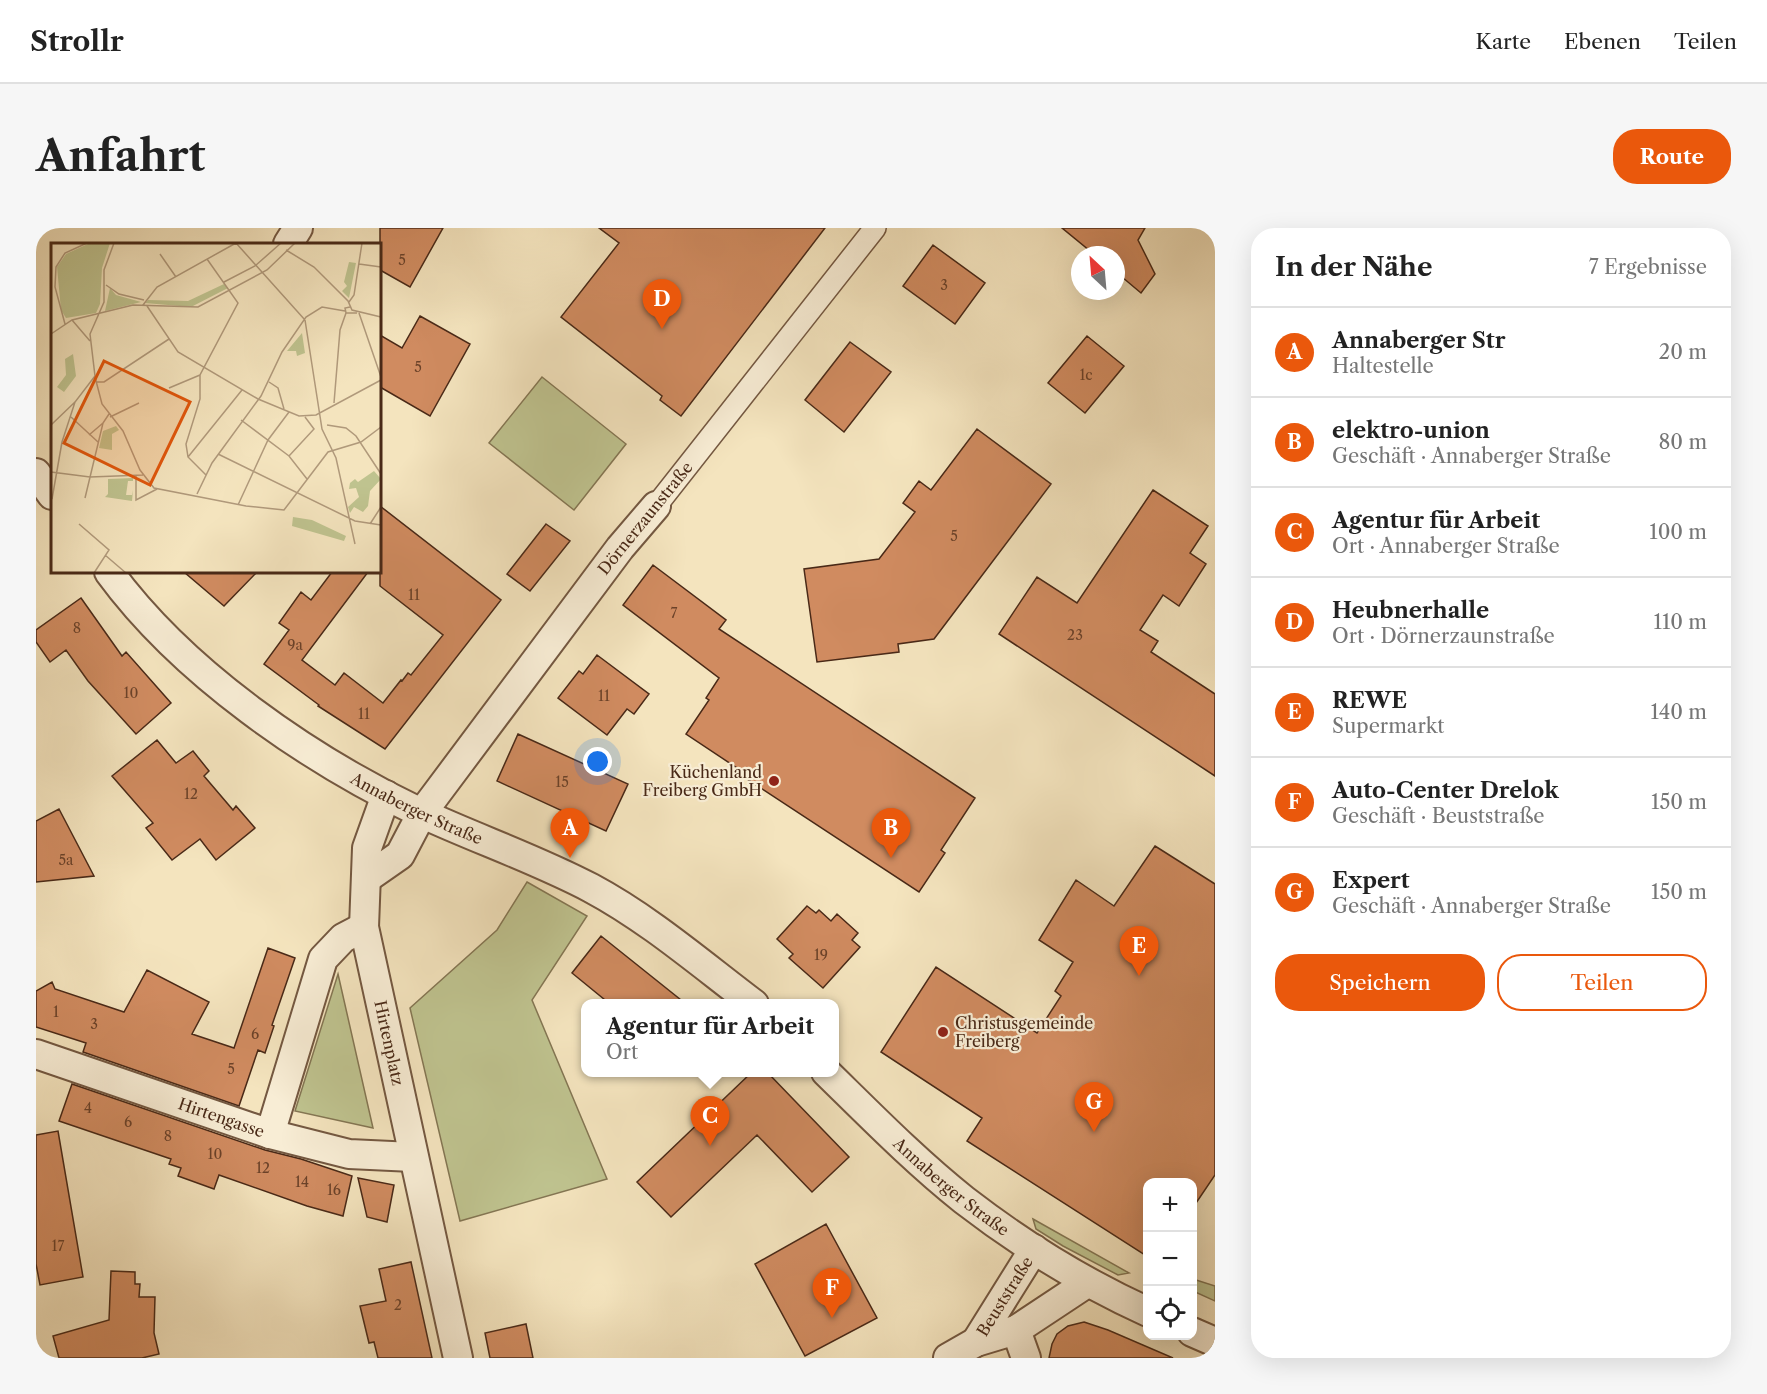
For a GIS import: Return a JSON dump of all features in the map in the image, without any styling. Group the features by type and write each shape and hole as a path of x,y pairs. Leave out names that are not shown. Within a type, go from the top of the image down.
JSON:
{"street":[{"path":"289,243 298,228"},
{"name":"Dörnerzaunstraße","path":"422,813 620,548 656,506 874,228"},
{"path":"36,473 51,494"},
{"name":"Annaberger Straße","path":"110,573 131,602 209,676 255,713 305,748 422,813 591,888 627,910 746,999"},
{"name":"Hirtenplatz","path":"386,795 367,848 367,878 363,904 364,927 458,1358"},
{"path":"367,878 399,855 422,813"},
{"path":"270,1134 323,959 343,938 364,927"},
{"name":"Hirtengasse","path":"36,1054 270,1134 348,1154 413,1157"},
{"name":"Annaberger Straße","path":"831,1077 964,1200 1087,1283 1143,1310"},
{"name":"Beuststraße","path":"976,1342 1034,1249"},
{"name":"Beuststraße","path":"948,1358 976,1342 1016,1330 1087,1283"},
{"path":"1016,1330 1026,1358"},
{"path":"1197,1334 1215,1342"}],"green space":[{"path":"542,377 626,444 574,510 489,443"},
{"path":"527,882 587,916 532,1000 607,1179 460,1221 410,1008 497,930"},
{"path":"338,974 373,1128 295,1111"},
{"path":"1033,1219 1129,1273 1118,1275 1063,1246 1036,1229"},
{"path":"1197,1280 1215,1286 1215,1301 1197,1293"}],"building":[{"path":"380,228 443,228 410,287 381,271"},
{"path":"599,228 825,228 681,416 660,400 662,396 561,317 619,243"},
{"path":"1062,228 1145,228 1138,240 1155,274 1141,293 1125,280 1125,246 1084,246"},
{"path":"933,245 985,283 955,324 903,286"},
{"path":"420,316 470,344 430,416 381,388 381,336 402,348"},
{"path":"1087,336 1124,366 1085,413 1048,383"},
{"path":"850,342 891,372 844,432 805,400"},
{"path":"977,429 1051,484 934,639 898,644 899,652 817,662 804,569 879,559 915,512 903,503 919,481 931,490"},
{"path":"1153,490 1208,526 1190,553 1206,564 1179,606 1163,595 1140,630 1158,641 1151,652 1215,694 1215,776 999,634 1037,577 1077,603"},
{"path":"381,507 501,600 385,749 318,706 264,664 289,630 279,623 301,592 311,600 331,573 367,573 302,660 335,685 344,673 383,703 408,673 411,675 443,635 380,586"},
{"path":"546,524 570,541 530,591 507,574"},
{"path":"653,565 726,620 719,629 975,798 941,850 945,853 919,892 744,777 746,774 686,734 709,700 706,698 719,678 623,605"},
{"path":"185,573 256,573 224,606"},
{"path":"81,598 122,656 126,652 171,703 136,734 88,681 66,650 50,662 36,642 36,630"},
{"path":"597,655 649,694 634,714 627,709 607,735 558,698 579,671 583,674"},
{"path":"518,734 628,784 606,831 497,781"},
{"path":"157,740 176,763 193,751 209,771 204,776 233,810 236,806 255,828 216,860 200,839 172,860 146,828 153,823 112,776"},
{"path":"59,809 94,876 36,882 36,821"},
{"path":"1155,846 1215,884 1215,1175 1197,1202 1197,1178 1143,1178 1143,1254 967,1141 982,1118 881,1052 936,967 1037,1033 1061,996 1055,991 1073,962 1039,940 1076,880 1114,906"},
{"path":"807,906 816,913 819,910 831,921 837,914 858,933 852,940 860,947 823,988 789,958 793,954 777,939"},
{"path":"601,936 680,999 604,999 572,973"},
{"path":"268,948 295,958 265,1053 258,1050 239,1106 83,1052 86,1043 36,1027 36,991 52,982 55,989 124,1012 147,970 209,1002 192,1034 234,1048"},
{"path":"747,1077 772,1077 849,1157 812,1192 757,1135 671,1217 637,1182"},
{"path":"72,1084 265,1150 352,1176 343,1216 307,1206 219,1175 214,1189 178,1176 181,1168 169,1164 171,1159 59,1121"},
{"path":"58,1131 83,1277 40,1285 36,1264 36,1135"},
{"path":"358,1178 394,1185 387,1222 367,1217"},
{"path":"826,1224 877,1318 805,1356 755,1264"},
{"path":"411,1262 432,1358 378,1358 374,1342 369,1343 360,1306 386,1301 379,1269"},
{"path":"111,1271 135,1272 135,1284 140,1284 139,1297 155,1297 154,1333 159,1354 142,1358 59,1358 53,1336 109,1320"},
{"path":"1084,1322 1173,1358 1049,1358 1057,1334 1068,1326"},
{"path":"526,1324 533,1358 490,1358 485,1333"}],"place":[{"name":"Heubnerhalle","path":"662,329"},
{"name":"Küchenland Freiberg GmbH","path":"774,781"},
{"name":"Annaberger Str","path":"570,858"},
{"name":"elektro-union","path":"891,858"},
{"name":"REWE","path":"1139,976"},
{"name":"Christusgemeinde Freiberg","path":"943,1032"},
{"name":"Expert","path":"1094,1132"},
{"name":"Agentur für Arbeit","path":"710,1146"},
{"name":"Auto-Center Drelok","path":"832,1318"}]}
